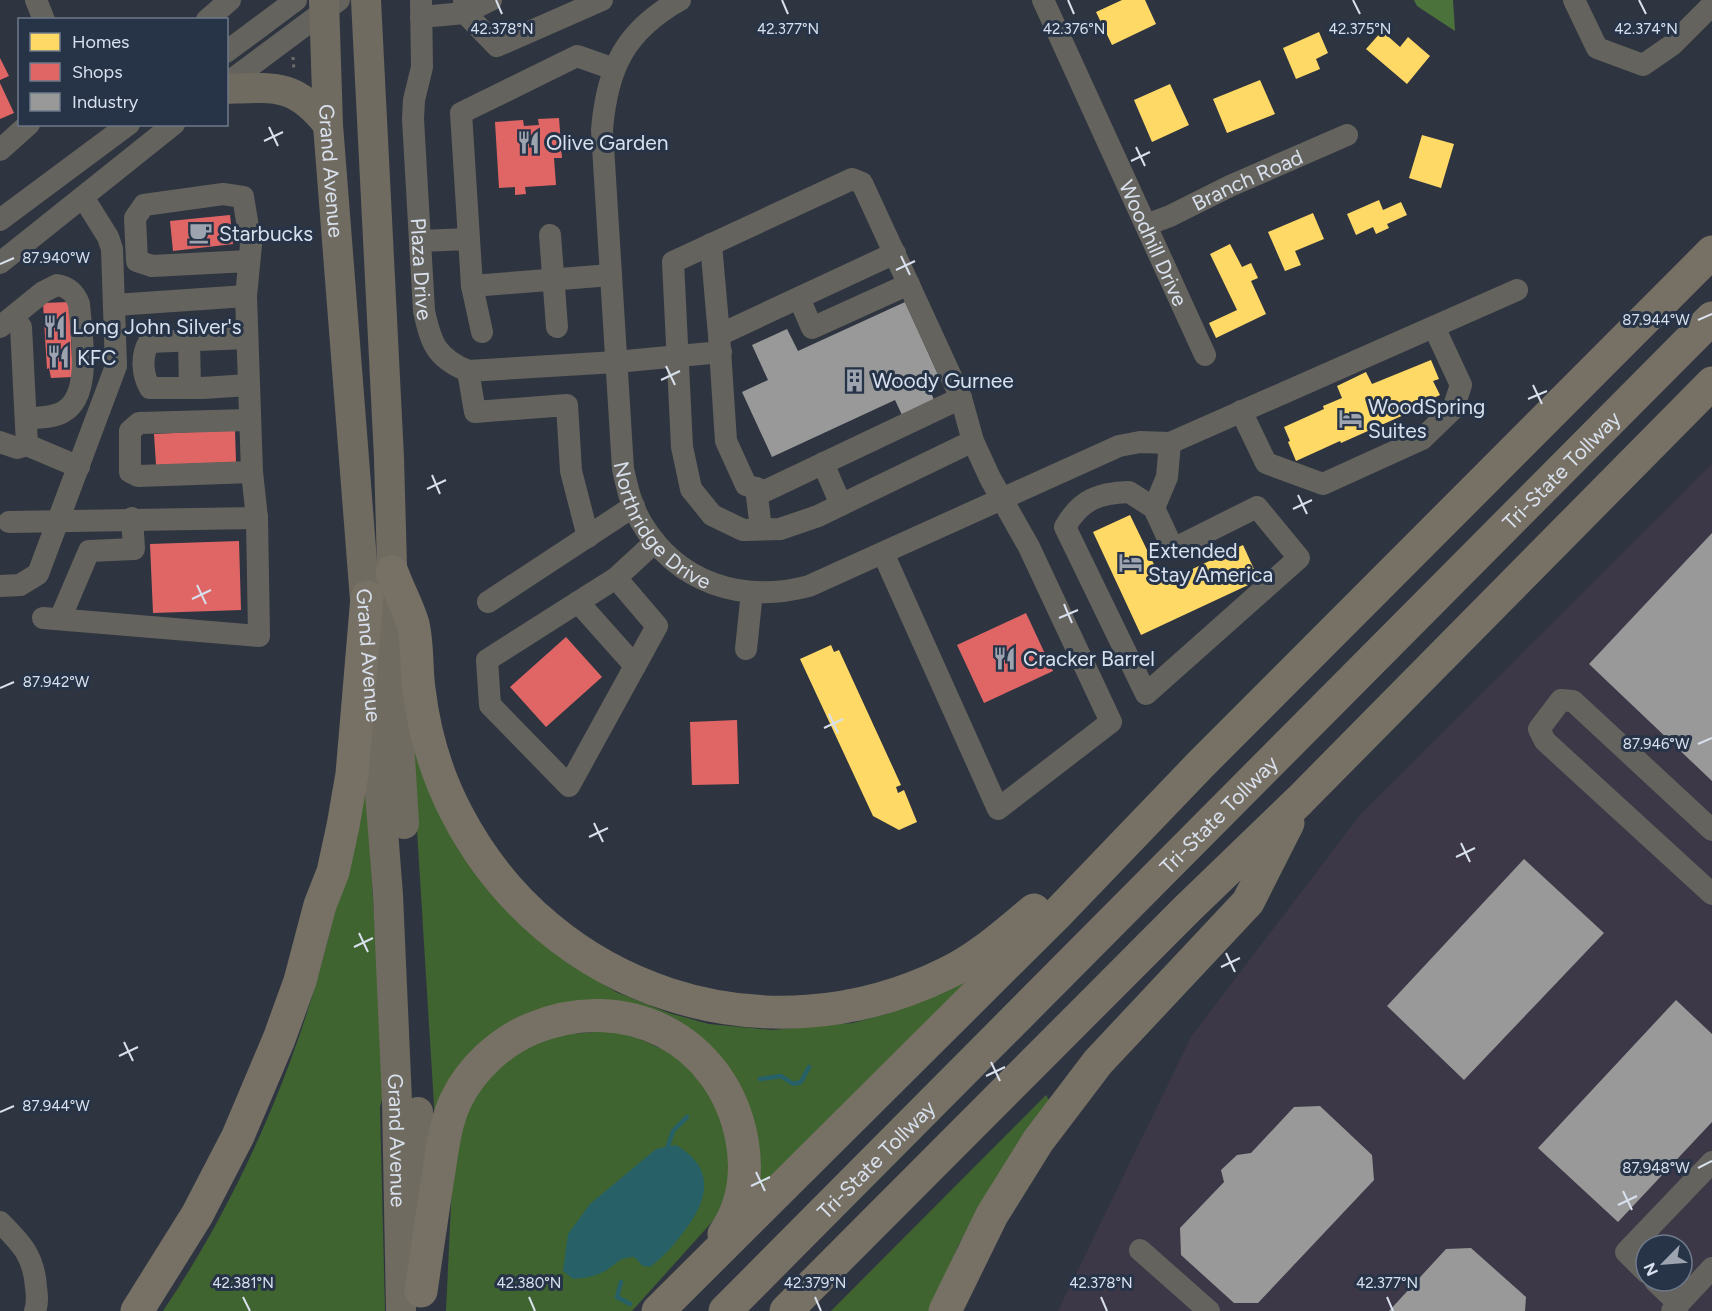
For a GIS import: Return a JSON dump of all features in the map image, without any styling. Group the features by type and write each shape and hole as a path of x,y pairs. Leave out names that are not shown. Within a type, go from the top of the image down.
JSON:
{"highway":[{"path":"658,1311 1057,915 1200,765 1712,252"},
{"name":"Tri-State Tollway","path":"725,1311 1712,318"},
{"name":"Tri-State Tollway","path":"786,1311 1187,909 1300,800 1712,383"},
{"path":"392,572 413,624 419,692 427,733 440,776 474,844 521,904 548,928 612,972 679,999 748,1011 777,1013 859,1004 932,980 966,963 1000,938 1200,765"},
{"path":"137,1311 197,1215 238,1136 279,1039 300,981 320,905 333,872 343,826 352,774 367,597"},
{"path":"945,1311 992,1215 1038,1141 1098,1062 1248,902 1300,800"},
{"path":"414,1304 447,1124 457,1098 475,1071 490,1055 506,1043 538,1026 575,1016 608,1014 624,1016 670,1033 703,1060 728,1098 741,1132 746,1165 745,1179 738,1208 730,1224 701,1266"}],"main road":[{"name":"Grand Avenue","path":"366,0 389,458 395,674 421,1182 414,1304"},
{"name":"Grand Avenue","path":"329,4 328,125 367,597 388,895 397,1101 414,1304"},
{"path":"228,89 268,87 284,90 313,108 328,125"}],"street":[{"path":"36,0 44,18"},
{"path":"209,18 230,0"},
{"path":"228,51 297,0"},
{"path":"421,8 464,6 491,0"},
{"path":"464,6 497,46 602,0"},
{"name":"Northridge Drive","path":"681,0 664,9 632,38 614,69 604,103 602,130 623,469 640,520 667,555 688,571 713,585 752,592 788,592 809,586 1119,446 1140,442 1170,443"},
{"name":"Woodhill Drive","path":"1043,0 1205,355"},
{"path":"1574,0 1597,48 1643,65 1672,45 1712,4"},
{"path":"228,82 329,4"},
{"name":"Plaza Drive","path":"421,8 422,67 414,100 413,119 424,311 430,336 441,356 455,366 468,370"},
{"path":"482,332 472,286 461,113 577,56 614,69"},
{"path":"0,150 26,126"},
{"path":"0,262 171,126"},
{"path":"0,220 121,127"},
{"name":"Branch Road","path":"1146,225 1347,135"},
{"path":"883,553 998,809 1111,722 1029,547 1002,500 973,441 961,398 862,183 852,179 673,262 682,447 691,489 712,515 742,530 780,528 818,516 973,441"},
{"path":"132,518 134,549 90,551 51,619 259,636 257,518 252,472 246,296 251,245 243,197 223,194 144,205 135,218 137,261 152,266 248,261"},
{"path":"0,586 20,585 38,574 116,366 112,249 108,237 82,197"},
{"path":"550,235 557,327"},
{"path":"420,241 470,239"},
{"path":"711,244 726,441 746,485 765,491 961,398"},
{"path":"588,537 571,471 567,405 475,412 468,370 616,362 679,356 720,344 799,298 895,253"},
{"path":"472,286 611,275"},
{"path":"799,298 812,328 909,284"},
{"path":"7,322 43,292 57,285 70,290 76,295 80,304 83,375 75,401 62,413 26,419"},
{"path":"1154,508 1130,492 1096,496 1072,514 1065,527 1146,694 1299,558 1257,507 1173,549 1154,508 1167,477 1170,443 1517,290"},
{"path":"115,305 246,296"},
{"path":"7,322 21,327 27,446"},
{"path":"1241,411 1266,463 1323,484 1422,439 1453,409 1461,385 1434,327"},
{"path":"248,338 149,342 145,350 144,377 150,388 249,385"},
{"path":"189,340 190,388"},
{"path":"250,420 139,423 130,431 130,472 138,476 252,472"},
{"path":"0,442 16,448 27,446 79,466"},
{"path":"823,463 841,505"},
{"path":"756,488 761,529"},
{"path":"488,602 634,506"},
{"path":"9,522 132,518 257,518"},
{"path":"616,578 657,626 569,786 490,705 487,660 616,578 655,542"},
{"path":"746,649 752,592"},
{"path":"578,602 635,666"},
{"path":"1712,830 1573,701 1562,700 1539,729 1545,741 1712,894"},
{"path":"1644,1233 1712,1162"},
{"path":"0,1222 21,1243 35,1269 37,1304 35,1311"},
{"path":"1634,1244 1626,1252 1634,1260"},
{"path":"1140,1250 1209,1311"},
{"path":"1664,1293 1675,1307 1712,1268"}],"path":[{"path":"293,56 294,76"}],"shaded area":[{"path":"1712,464 1712,1311 1058,1311 1191,1037 1360,815"},
{"path":"676,1145 690,1155 699,1166 704,1189 702,1201 696,1213 669,1250 650,1267 643,1266 634,1257 620,1260 603,1272 588,1277 573,1279 563,1271 568,1234 590,1204 656,1149"}],"green space":[{"path":"1414,0 1453,0 1455,31 1417,6"},
{"path":"419,748 524,927 574,966 616,992 669,1013 709,1024 772,1030 853,1023 889,1013 964,982 966,985 755,1198 731,1076 565,1004 435,1121 412,749"},
{"path":"365,772 385,1088 380,1107 385,1311 163,1311 231,1197 286,1073 322,963"},
{"path":"620,1030 675,1055 712,1094 731,1156 728,1188 721,1212 632,1311 446,1311 452,1183 460,1122 481,1088 501,1064 546,1036"},
{"path":"1046,1095 1049,1100 992,1187 959,1244 929,1311 831,1311"}],"building: Homes":[{"path":"1122,0 1145,0 1156,24 1112,45 1096,12"},
{"path":"1382,31 1400,47 1408,37 1430,56 1407,84 1366,49"},
{"path":"1319,32 1328,53 1316,59 1320,69 1296,79 1283,48"},
{"path":"1260,80 1275,114 1227,133 1213,99"},
{"path":"1170,84 1189,125 1152,142 1134,100"},
{"path":"1422,135 1454,144 1441,188 1409,178"},
{"path":"1379,200 1383,210 1401,202 1407,215 1387,224 1389,228 1376,234 1373,227 1356,235 1347,214"},
{"path":"1313,213 1324,239 1295,251 1301,265 1285,271 1268,232"},
{"path":"1230,244 1242,267 1251,263 1258,278 1251,281 1266,314 1216,338 1209,323 1237,310 1210,254"},
{"name":"WoodSpring Suites","path":"1431,360 1439,379 1433,381 1440,395 1414,407 1415,410 1296,461 1284,427 1342,398 1337,386 1366,372 1372,384"},
{"name":"Extended Stay America","path":"1130,515 1163,583 1243,545 1259,580 1141,635 1093,532"},
{"path":"831,645 834,652 839,650 901,785 896,787 898,793 904,790 917,822 899,830 873,816 800,659"}],"building: Shops":[{"path":"0,58 9,76 0,80"},
{"path":"0,83 14,113 0,119"},
{"name":"Olive Garden","path":"559,118 562,158 554,158 556,185 525,187 526,194 515,195 515,187 499,188 495,122 523,120 524,126 539,125 538,119"},
{"name":"Starbucks","path":"230,215 233,244 173,251 170,221"},
{"path":"69,302 73,377 51,378 49,368 47,369 43,303"},
{"path":"235,430 236,462 156,465 154,434"},
{"path":"239,541 241,610 153,613 150,544"},
{"name":"Cracker Barrel","path":"1026,613 1053,671 984,703 957,645"},
{"path":"566,637 602,677 546,727 510,687"},
{"path":"737,720 739,784 692,785 690,722"}],"building: Industry":[{"name":"Woody Gurnee","path":"905,302 940,379 928,385 934,400 902,415 895,400 772,457 742,392 768,380 752,345 787,329 798,351"},
{"path":"1712,533 1712,781 1589,664"},
{"path":"1524,859 1604,933 1464,1080 1387,1006"},
{"path":"1676,1000 1712,1034 1712,1122 1618,1222 1538,1148"},
{"path":"1320,1106 1372,1155 1374,1180 1258,1303 1234,1303 1181,1255 1180,1228 1224,1182 1221,1170 1237,1155 1251,1153 1294,1107"},
{"path":"1471,1248 1526,1297 1525,1311 1389,1311 1446,1249"}],"waterway":[{"path":"760,1079 781,1076 793,1084 801,1082 809,1067"},
{"path":"666,1152 673,1131 687,1117"},
{"path":"621,1282 617,1297 630,1304"}],"place":[{"name":"Olive Garden","path":"528,142"},
{"name":"Starbucks","path":"201,233"},
{"name":"Long John Silver's","path":"54,326"},
{"name":"KFC","path":"59,357"},
{"name":"Woody Gurnee","path":"854,380"},
{"name":"WoodSpring Suites","path":"1350,418"},
{"name":"Extended Stay America","path":"1130,562"},
{"name":"Cracker Barrel","path":"1005,658"}]}
